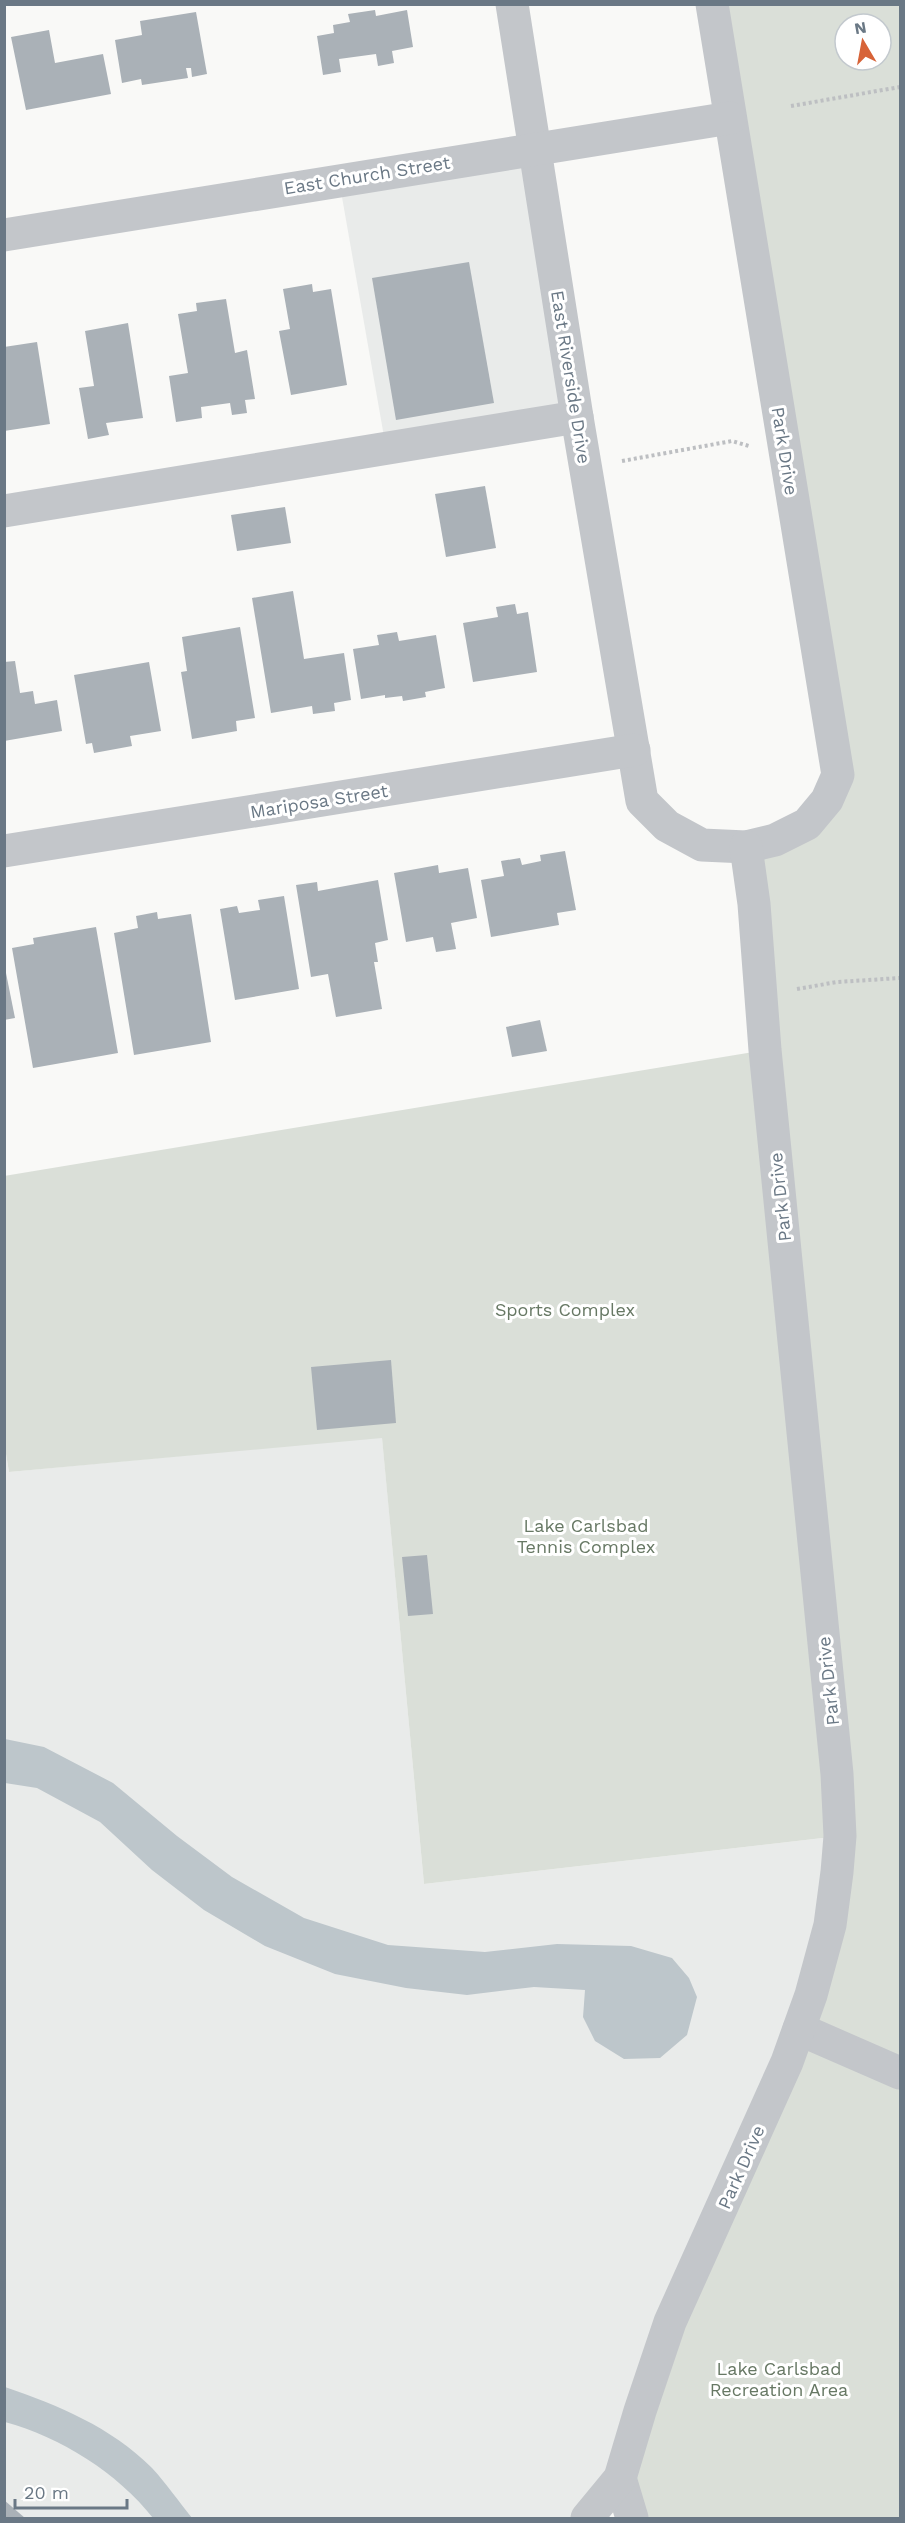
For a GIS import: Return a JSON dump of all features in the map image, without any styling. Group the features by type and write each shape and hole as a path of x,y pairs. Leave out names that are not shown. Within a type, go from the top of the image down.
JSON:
{"street":[{"name":"East Riverside Drive","path":"512,4 577,417 634,750"},
{"name":"Park Drive","path":"634,750 642,801 667,826 702,845 746,847 775,840 807,824 827,800 838,775 712,4"},
{"name":"East Church Street","path":"4,235 730,118"},
{"path":"4,511 577,417"},
{"name":"Mariposa Street","path":"4,852 634,750"},
{"name":"Park Drive","path":"587,2518 620,2478 670,2322 744,2161 799,2029 830,1925 840,1836 836,1762 746,847"},
{"path":"799,2029 900,2073"},
{"path":"620,2478 632,2518"}],"path":[{"path":"791,106 900,87"},
{"path":"616,459 625,462 732,441 756,448"},
{"path":"761,996 837,982 900,978"}],"shaded area":[{"path":"534,148 577,417 386,448 339,180"},
{"path":"382,1437 424,1884 840,1836 830,1925 587,2518 5,2518 4,1442 9,1472"},
{"path":"5,1739 44,1747 113,1783 177,1836 232,1877 304,1918 388,1945 485,1952 557,1944 631,1946 672,1958 689,1978 697,1997 687,2035 660,2058 624,2059 595,2041 583,2017 585,1990 534,1987 467,1995 406,1988 335,1974 265,1946 204,1910 152,1870 100,1822 37,1788 5,1783"},
{"path":"5,2387 45,2401 83,2419 119,2441 152,2468 192,2518 153,2518 123,2486 86,2459 46,2437 5,2422"}],"green space":[{"path":"712,5 900,5 900,2518 632,2518 620,2478 787,2062 840,1836 424,1884 382,1438 9,1472 4,1442 4,1176 765,1050 746,847 827,800"}],"building":[{"path":"375,10 376,16 407,10 413,47 392,51 394,63 378,66 376,54 339,59 341,72 323,75 317,36 334,33 333,25 350,22 348,14"},
{"path":"196,12 207,74 192,77 191,68 186,68 188,78 142,85 141,79 122,83 115,40 142,35 140,21"},
{"path":"49,30 55,63 103,54 111,94 26,110 11,37"},
{"path":"469,262 494,403 396,420 372,278"},
{"path":"312,284 313,292 331,289 347,385 291,395 279,331 290,329 283,289"},
{"path":"226,299 235,353 247,350 255,399 245,400 247,413 232,415 230,403 201,407 202,418 176,422 169,376 188,373 178,314 197,311 196,303"},
{"path":"128,323 143,418 106,423 109,435 88,439 79,388 94,386 85,331"},
{"path":"37,342 50,424 4,431 4,347"},
{"path":"485,486 496,548 446,557 435,494"},
{"path":"285,507 291,543 237,551 231,515"},
{"path":"293,591 304,659 344,653 351,700 334,703 335,711 313,714 312,706 271,713 252,598"},
{"path":"515,604 517,614 528,612 537,672 473,682 463,623 498,617 496,607"},
{"path":"240,627 255,718 236,721 237,731 192,739 181,672 187,671 182,637"},
{"path":"397,632 399,641 436,635 445,688 425,692 426,697 403,701 402,696 385,698 385,695 361,699 353,649 379,645 377,635"},
{"path":"15,661 20,693 33,691 35,704 57,700 62,731 4,741 4,662"},
{"path":"149,662 161,731 130,736 132,746 94,753 92,743 86,744 74,675"},
{"path":"565,851 576,910 557,913 559,925 491,937 481,880 504,876 501,861 520,858 522,865 541,861 540,855"},
{"path":"438,865 439,873 468,868 477,918 451,923 456,949 436,952 433,937 406,942 394,873"},
{"path":"378,880 388,940 375,943 378,962 374,962 382,1009 336,1017 328,974 311,977 296,885 317,882 318,891"},
{"path":"284,896 299,989 235,1000 220,909 237,906 239,913 260,910 258,900"},
{"path":"157,912 158,919 191,914 211,1042 134,1055 114,933 138,928 136,916"},
{"path":"96,927 118,1053 33,1068 12,948 34,944 33,938"},
{"path":"4,963 15,1018 4,1020"},
{"path":"540,1020 547,1051 512,1057 506,1027"},
{"path":"391,1360 396,1423 317,1430 311,1367"},
{"path":"427,1555 433,1614 408,1616 402,1557"},
{"path":"4,2500 25,2518 4,2518"}],"park label":[{"name":"Sports Complex","path":"565,1309"},
{"name":"Lake Carlsbad Tennis Complex","path":"586,1535"},
{"name":"Lake Carlsbad Recreation Area","path":"779,2378"}]}
